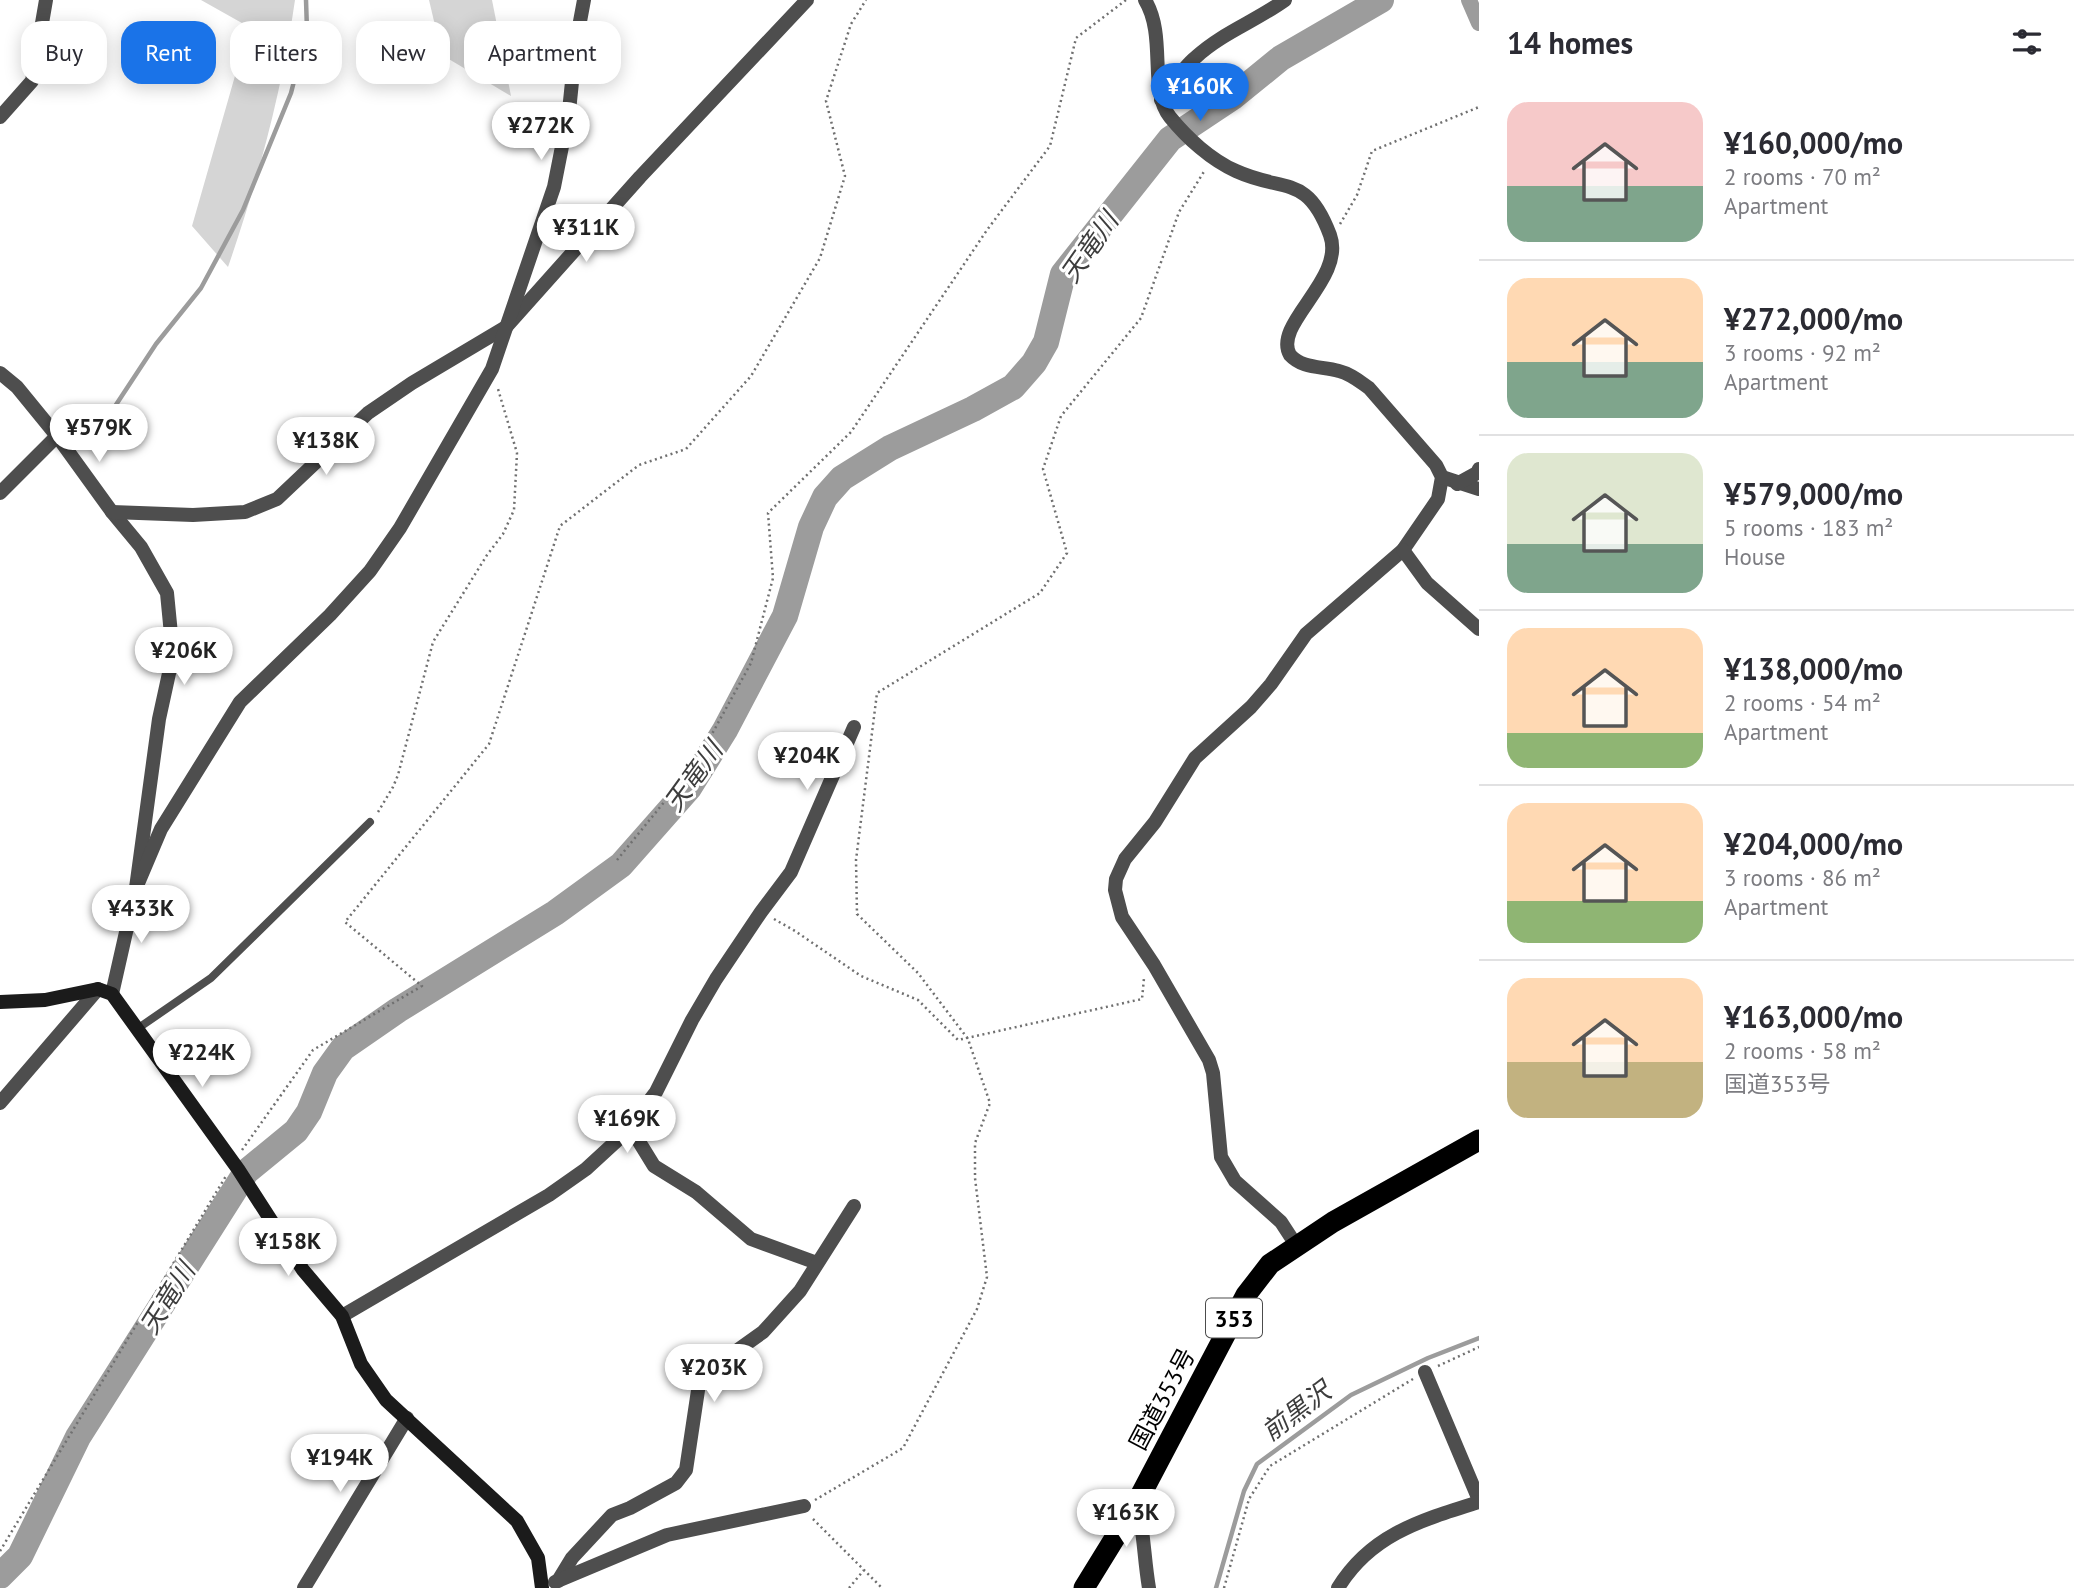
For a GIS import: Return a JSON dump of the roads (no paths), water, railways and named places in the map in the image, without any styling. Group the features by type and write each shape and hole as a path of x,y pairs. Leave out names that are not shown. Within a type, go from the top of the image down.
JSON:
{"highway":[{"name":"国道353号","path":"1084,1588 1137,1502 1246,1295 1270,1264 1296,1245 1479,1140"}],"street":[{"path":"0,117 32,81 46,0"},
{"path":"0,1103 105,992 136,888 161,829 240,702 330,615 370,571 400,528 492,369 554,187 569,111 576,43 584,0"},
{"path":"112,512 193,515 245,512 278,499 368,414 412,383 506,327 640,177 807,0"},
{"path":"1145,0 1157,31 1161,100 1171,118 1209,155 1237,172 1301,191 1313,201 1331,239 1333,245 1330,267 1298,315 1287,350 1294,360 1304,365 1341,371 1356,378 1436,465 1442,477 1479,489"},
{"path":"1161,100 1194,58 1218,39 1285,0"},
{"path":"0,373 18,387 57,436 141,547 167,593 173,655 159,719 136,888"},
{"path":"0,493 57,436"},
{"path":"1457,484 1477,473 1479,469"},
{"path":"1296,1245 1281,1222 1235,1181 1226,1168 1219,1145 1213,1073 1209,1060 1154,965 1122,917 1115,890 1116,879 1125,859 1155,822 1195,758 1251,707 1271,684 1306,634 1403,550 1437,499 1442,477"},
{"path":"1403,550 1427,583 1479,629"},
{"path":"342,1316 549,1195 586,1170 630,1127 656,1092 716,978 791,872 854,727"},
{"path":"105,992 137,1029 236,1166 303,1270 342,1316 361,1364 386,1400 517,1521 538,1558 542,1588 667,1535 804,1506"},
{"path":"0,1002 45,1000 105,992"},
{"path":"630,1127 653,1166 696,1192 751,1239 817,1263"},
{"path":"558,1581 572,1558 612,1514 630,1508 676,1483 686,1470 700,1377 763,1332 800,1291 854,1206"},
{"path":"1338,1588 1348,1572 1373,1547 1413,1523 1479,1501 1425,1372"},
{"path":"304,1588 407,1418"},
{"path":"1137,1502 1143,1528 1144,1564 1149,1588"}],"lane":[{"path":"137,1029 211,978 370,822"}],"waterway":[{"path":"93,435 102,426 156,344 201,288 243,210 291,93 307,30 306,0"},
{"name":"天竜川","path":"0,1576 20,1556 78,1437 246,1172 296,1131 309,1112 325,1073 343,1048 398,1010 555,913 621,865 689,788 725,730 785,616 811,527 825,497 842,478 890,448 1013,387 1034,363 1046,342 1063,274 1170,139 1233,97 1281,58 1381,0"},
{"path":"1469,0 1479,23"},
{"name":"前黒沢","path":"1216,1588 1244,1491 1257,1464 1351,1395 1428,1358 1479,1338"}]}
